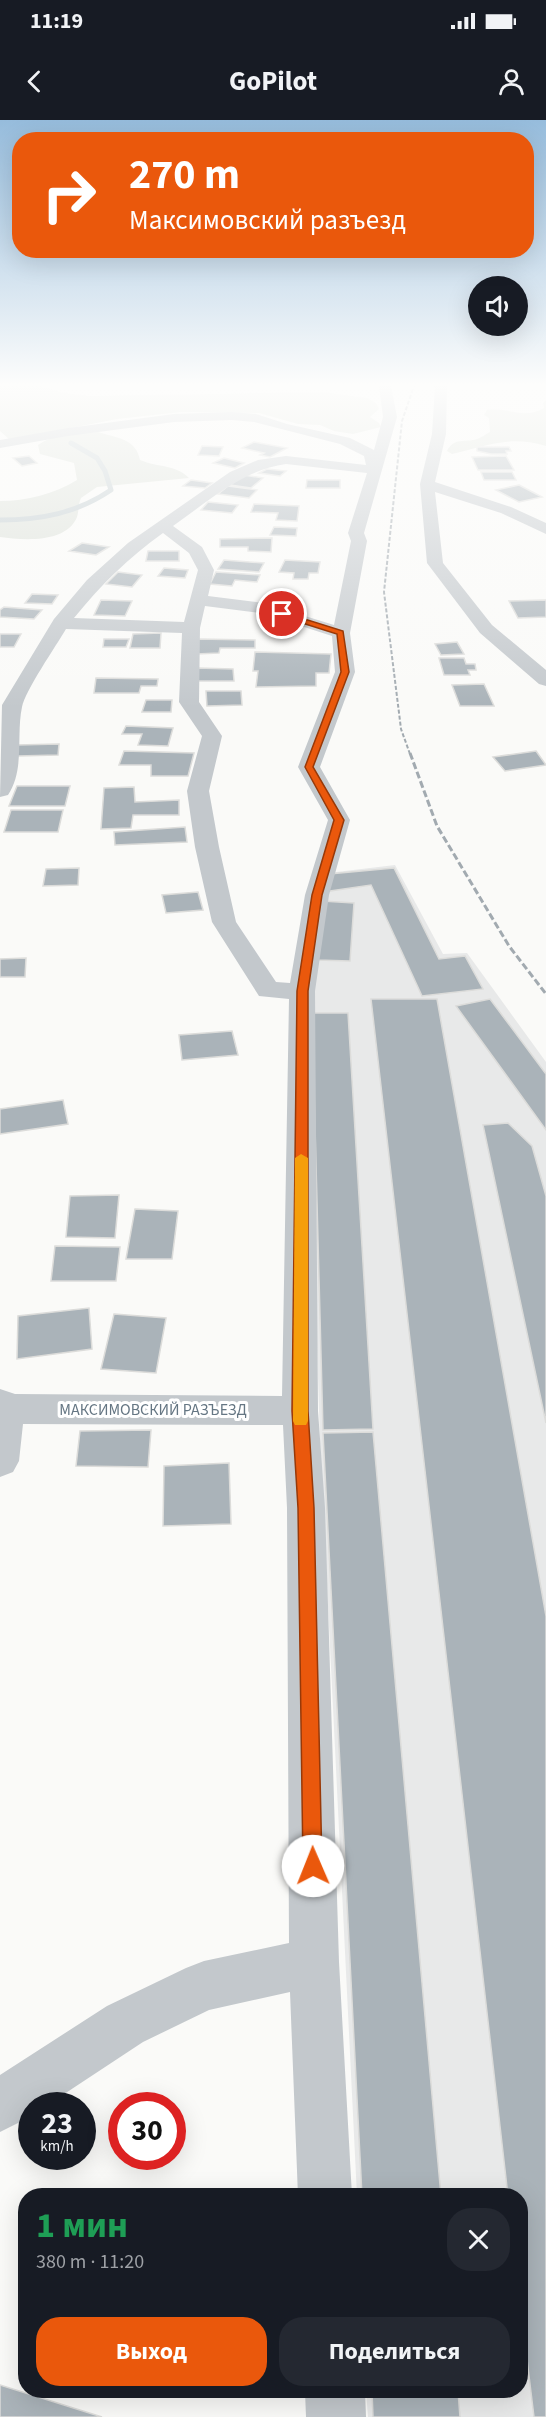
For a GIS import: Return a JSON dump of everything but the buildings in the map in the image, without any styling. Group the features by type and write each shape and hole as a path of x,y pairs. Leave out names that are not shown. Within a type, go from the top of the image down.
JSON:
{"street":[{"path":"0,790 6,772 12,705 60,623 93,584 134,546 209,493"},
{"path":"326,2188 315,1962 306,1508 300,1411 302,991 317,895 339,820 309,767 345,672 340,633 359,541 356,533 368,493"},
{"path":"428,493 435,563 486,629 546,680"},
{"path":"455,493 506,510 546,530"},
{"path":"163,526 196,550 206,570 191,628 189,702 212,736 198,791 207,848 224,922 268,990 302,991"},
{"path":"199,600 263,608 340,633"},
{"path":"60,623 191,628"},
{"name":"МАКСИМОВСКИЙ РАЗЪЕЗД","path":"0,1461 3,1406 300,1411"},
{"path":"0,2106 125,2024 204,1986 315,1962"},
{"path":"335,2398 336,2417"}],"shaded area":[{"path":"48,493 88,493 81,498 77,517 63,532 54,536 31,539 0,537 0,501"},
{"path":"395,865 443,954 467,953 546,1062 546,2417 368,2417 367,2398 528,2398 528,2188 357,2188 320,1443 307,1017 328,873"}],"waterway":[{"path":"0,520 30,519 58,514 72,510 106,493"}],"railway":[{"path":"394,493 384,592 401,729 410,754"},
{"path":"410,753 437,826 509,946 546,994"}],"slow traffic":[{"path":"301,1158 301,1421"}],"route":[{"path":"282,614 340,633 345,672 309,767 339,820 317,895 302,991 300,1411 306,1508 313,1866"}]}
